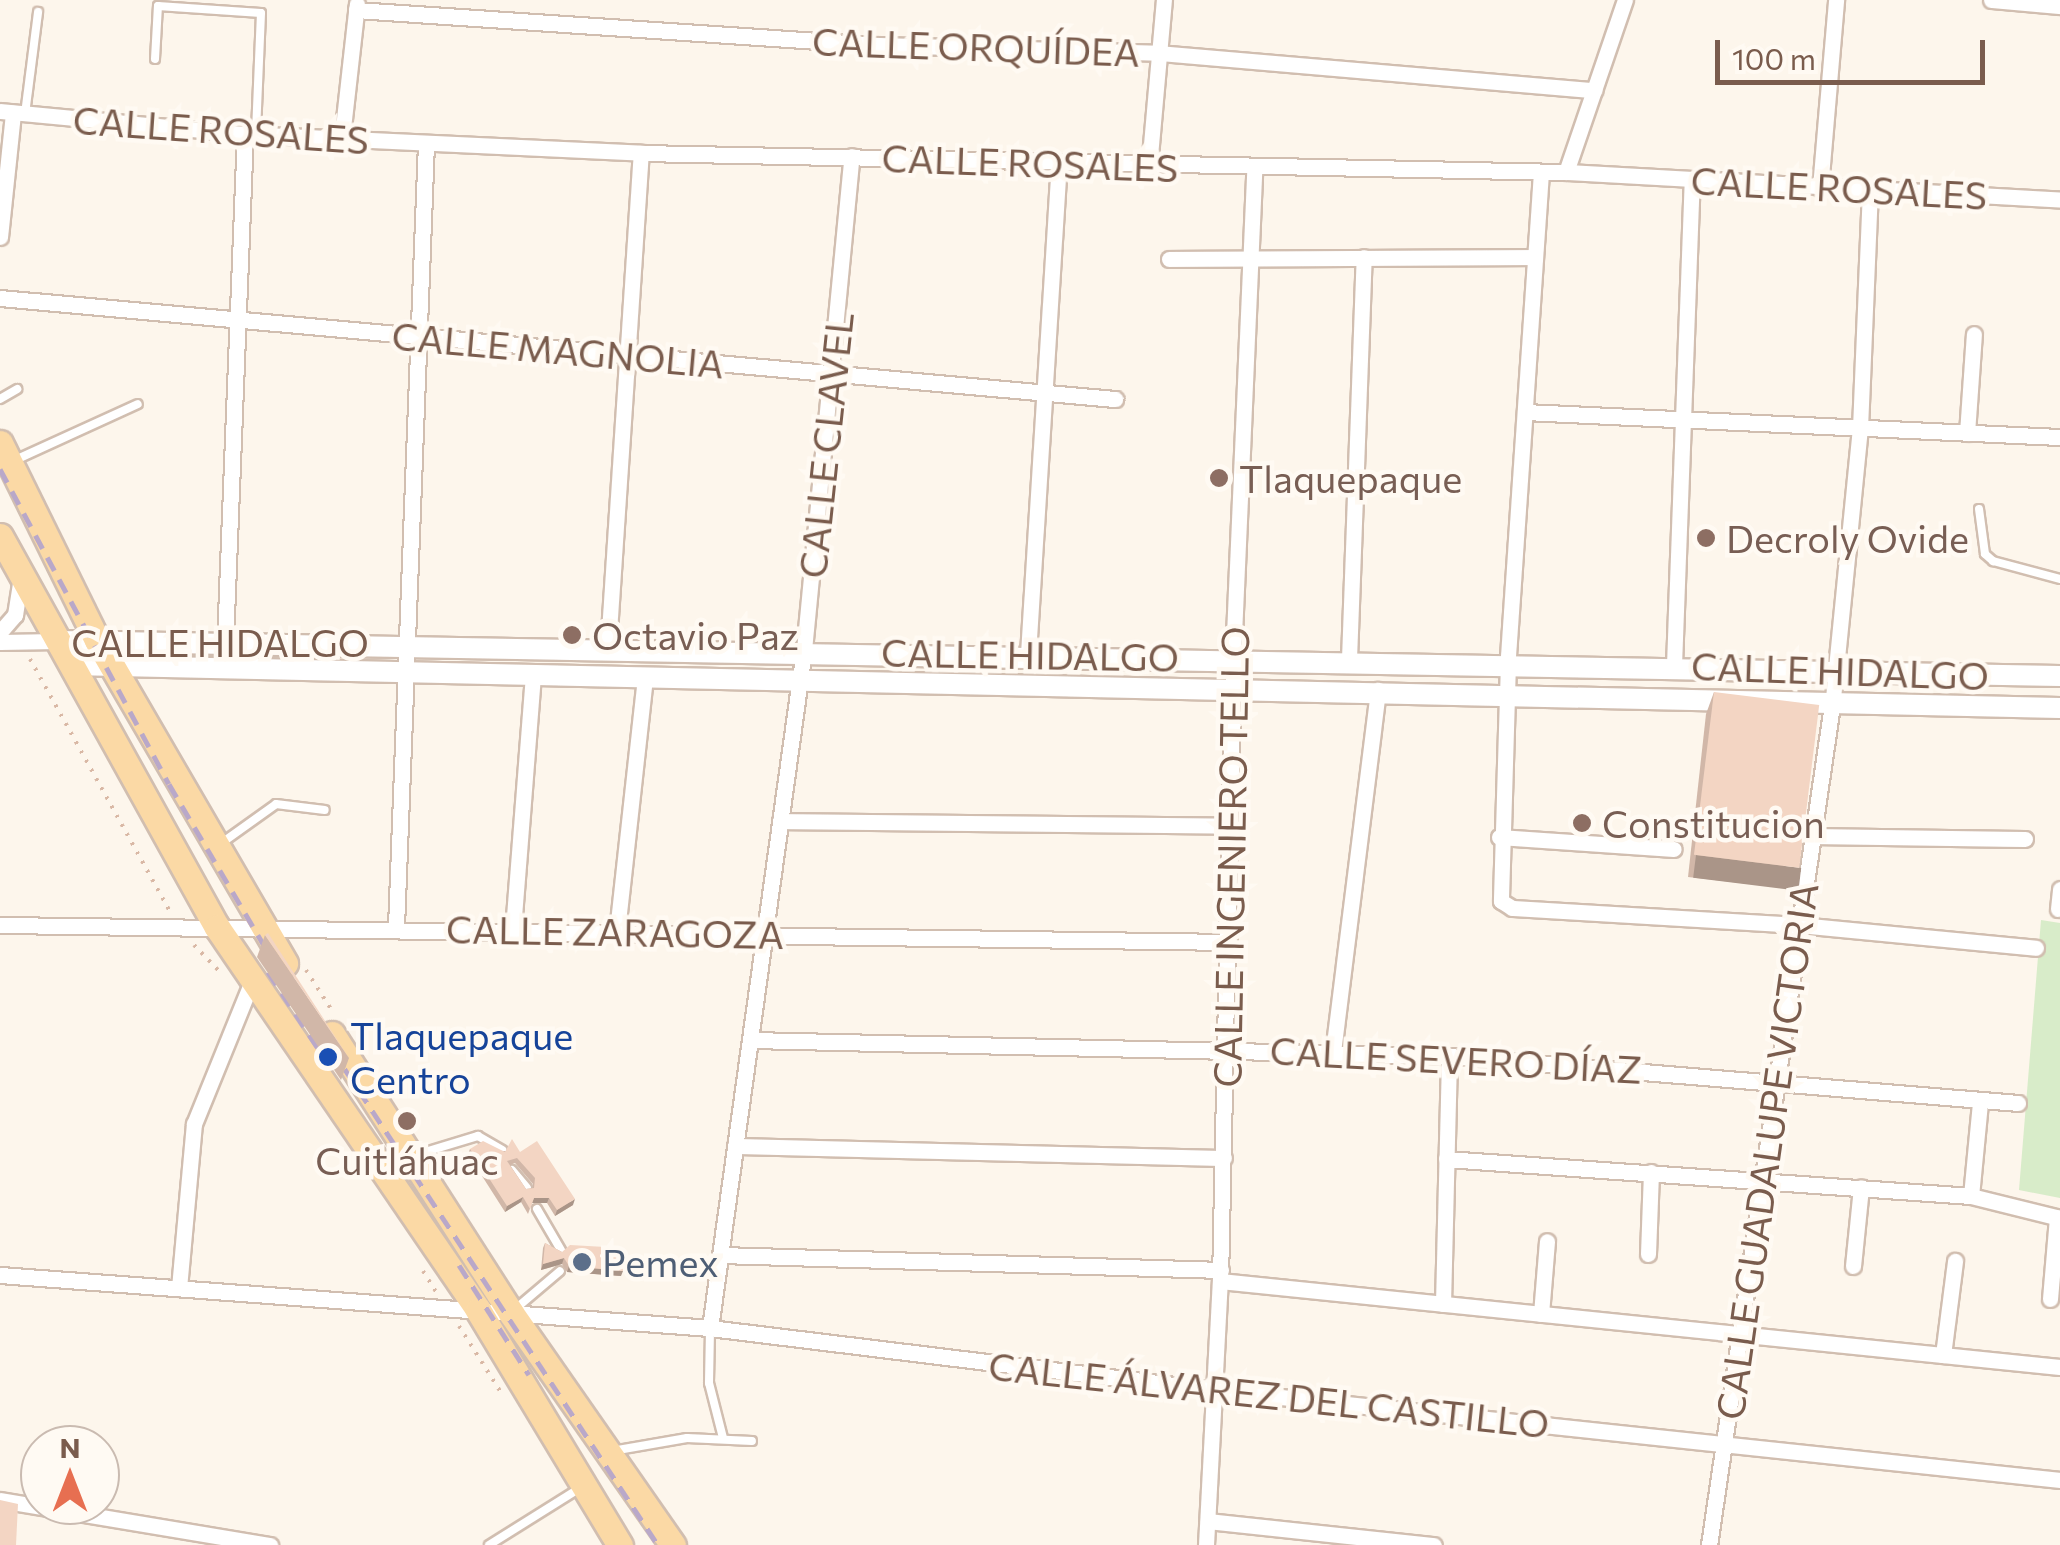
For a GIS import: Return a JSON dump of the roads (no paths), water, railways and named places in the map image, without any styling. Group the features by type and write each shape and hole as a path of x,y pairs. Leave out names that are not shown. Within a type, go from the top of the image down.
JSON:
{"main road":[{"path":"5,453 96,640 260,925 511,1313 673,1545"},
{"path":"0,536 217,927 478,1310 620,1545"}],"street":[{"path":"1149,167 1164,0"},
{"path":"1566,172 1625,0"},
{"path":"1820,188 1836,0"},
{"path":"1990,0 2060,6"},
{"path":"342,137 357,5"},
{"name":"CALLE ORQUÍDEA","path":"357,5 878,45 1158,53 1594,90"},
{"path":"0,238 4,158 13,113"},
{"name":"CALLE ROSALES","path":"13,113 250,134 426,144 1254,170 1566,172 2060,200"},
{"path":"224,642 250,134"},
{"path":"396,927 422,338 426,144"},
{"path":"608,647 641,153"},
{"name":"CALLE CLAVEL","path":"710,1328 804,650 852,156"},
{"path":"1028,654 1058,165"},
{"name":"CALLE INGENIERO TELLO","path":"1206,1545 1221,1276 1232,688 1254,170"},
{"path":"1541,172 1508,662 1499,836 1501,901 1512,908 1799,924 2036,948"},
{"path":"1674,665 1692,178"},
{"name":"CALLE GUADALUPE VICTORIA","path":"1708,1545 1774,1078 1834,698 1860,428 1870,190"},
{"path":"1169,259 1535,256"},
{"path":"1349,660 1364,258"},
{"name":"CALLE MAGNOLIA","path":"0,298 1115,399"},
{"path":"1967,433 1974,334"},
{"path":"1524,412 2060,437"},
{"path":"0,632 19,604 21,574"},
{"name":"CALLE HIDALGO","path":"0,642 804,650 1837,668 2060,676"},
{"name":"CALLE HIDALGO","path":"71,665 1834,698 2060,708"},
{"path":"514,929 533,676"},
{"path":"616,931 645,678"},
{"path":"1333,1052 1378,690"},
{"path":"780,821 1230,826"},
{"path":"1499,836 1674,849"},
{"path":"1811,836 2025,839"},
{"path":"2058,909 2060,889"},
{"name":"CALLE ZARAGOZA","path":"0,925 260,925 1229,942"},
{"path":"178,1288 194,1124 252,981"},
{"name":"CALLE SEVERO DÍAZ","path":"750,1040 1226,1047 1448,1056 1774,1078 1980,1104 2018,1102"},
{"path":"1442,1304 1448,1056"},
{"path":"1971,1196 1980,1104"},
{"path":"735,1146 1224,1158"},
{"path":"1446,1159 1971,1196 2058,1218 2050,1299"},
{"path":"1648,1254 1651,1172"},
{"path":"1854,1266 1862,1187"},
{"path":"1541,1314 1547,1241"},
{"path":"720,1255 1221,1276 1442,1304 2060,1367"},
{"path":"1942,1355 1955,1262"},
{"name":"CALLE ÁLVAREZ DEL CASTILLO","path":"0,1275 710,1328 1216,1390 2060,1480"},
{"path":"0,1500 227,1541 270,1545"},
{"path":"1208,1521 1434,1545"}],"lane":[{"path":"155,59 158,6 261,12 250,134"},
{"path":"13,113 38,12"},
{"path":"0,399 17,389"},
{"path":"5,453 138,404"},
{"path":"1979,509 1985,554 1994,561 2060,579"},
{"path":"216,849 264,808 290,803 325,810"},
{"path":"412,1155 478,1136 502,1150"},
{"path":"512,1170 527,1188"},
{"path":"538,1209 561,1250"},
{"path":"511,1313 560,1271"},
{"path":"710,1328 709,1383 722,1438"},
{"path":"608,1452 722,1438 752,1440"},
{"path":"489,1545 584,1485"}],"railway":[{"path":"0,469 169,784 278,969"},
{"path":"268,972 331,1068"},
{"path":"331,1048 658,1545"},
{"path":"459,1265 529,1375"}],"place":[{"name":"Tlaquepaque","path":"1219,478"},
{"name":"Decroly Ovide","path":"1706,538"},
{"name":"Octavio Paz","path":"572,635"},
{"name":"Constitucion","path":"1582,823"},
{"name":"Tlaquepaque Centro","path":"328,1057"},
{"name":"Cuitláhuac","path":"407,1121"},
{"name":"Pemex","path":"582,1262"}]}
